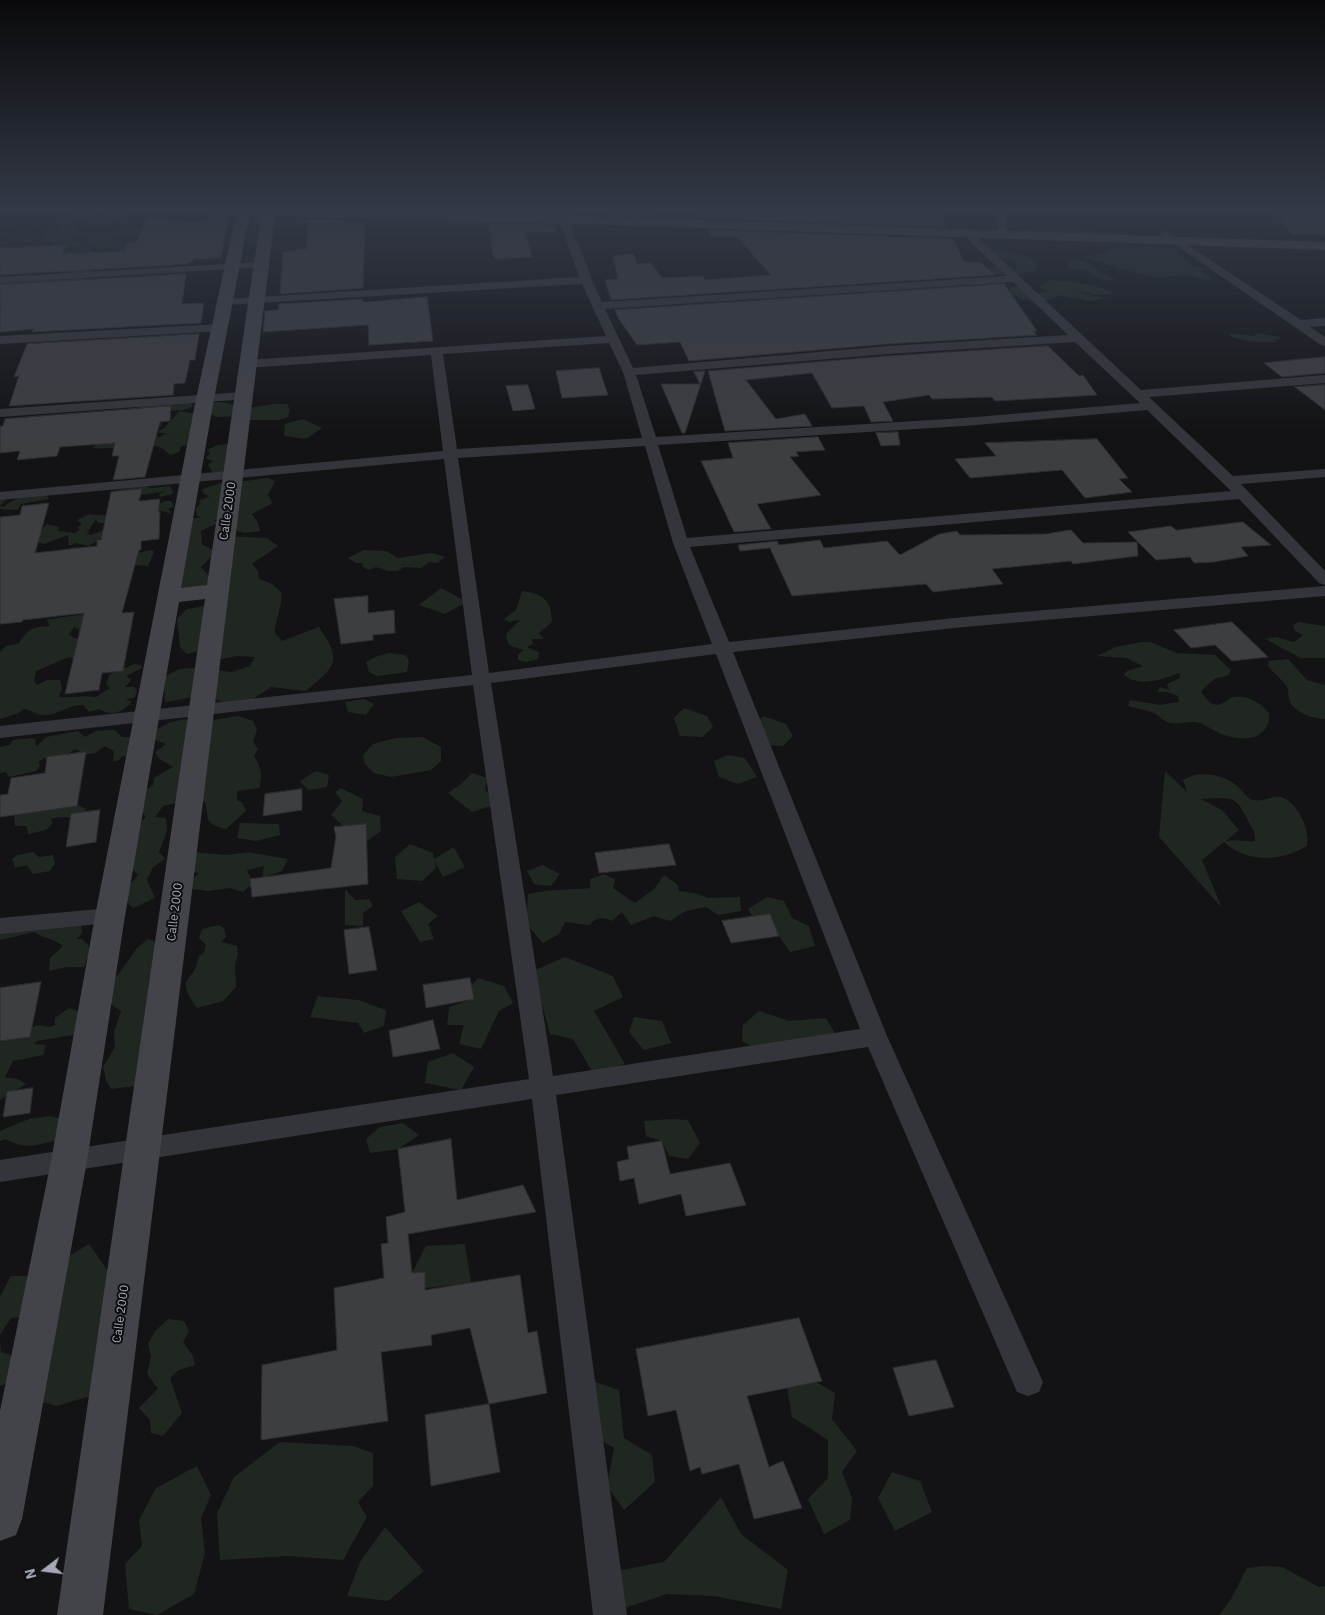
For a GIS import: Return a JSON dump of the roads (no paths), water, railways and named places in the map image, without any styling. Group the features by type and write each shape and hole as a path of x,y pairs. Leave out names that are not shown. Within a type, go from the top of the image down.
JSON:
{"street":[{"name":"Calle 2000","path":"0,1519 69,1161 110,916 205,399 222,315 236,285"},
{"name":"Calle 2000","path":"80,1615 256,300 252,285"},
{"path":"0,340 222,315 256,300 497,285"},
{"path":"588,285 629,372 681,544 724,648 875,1036 1028,1382"},
{"path":"598,306 917,285"},
{"path":"1022,285 1230,481 1325,580"},
{"path":"1242,285 1325,342"},
{"path":"1300,324 1325,322"},
{"path":"629,372 888,350 1078,338"},
{"path":"247,364 613,339"},
{"path":"437,352 488,735 543,1089 610,1615"},
{"path":"1138,394 1325,379"},
{"path":"0,413 243,396"},
{"path":"0,496 451,454 964,422 1150,406"},
{"path":"1230,481 1325,473"},
{"path":"681,544 1243,494"},
{"path":"170,596 217,591"},
{"path":"0,732 482,680 724,648 964,622 1325,591"},
{"path":"0,926 110,916"},
{"path":"0,1171 543,1089 875,1036"}]}
